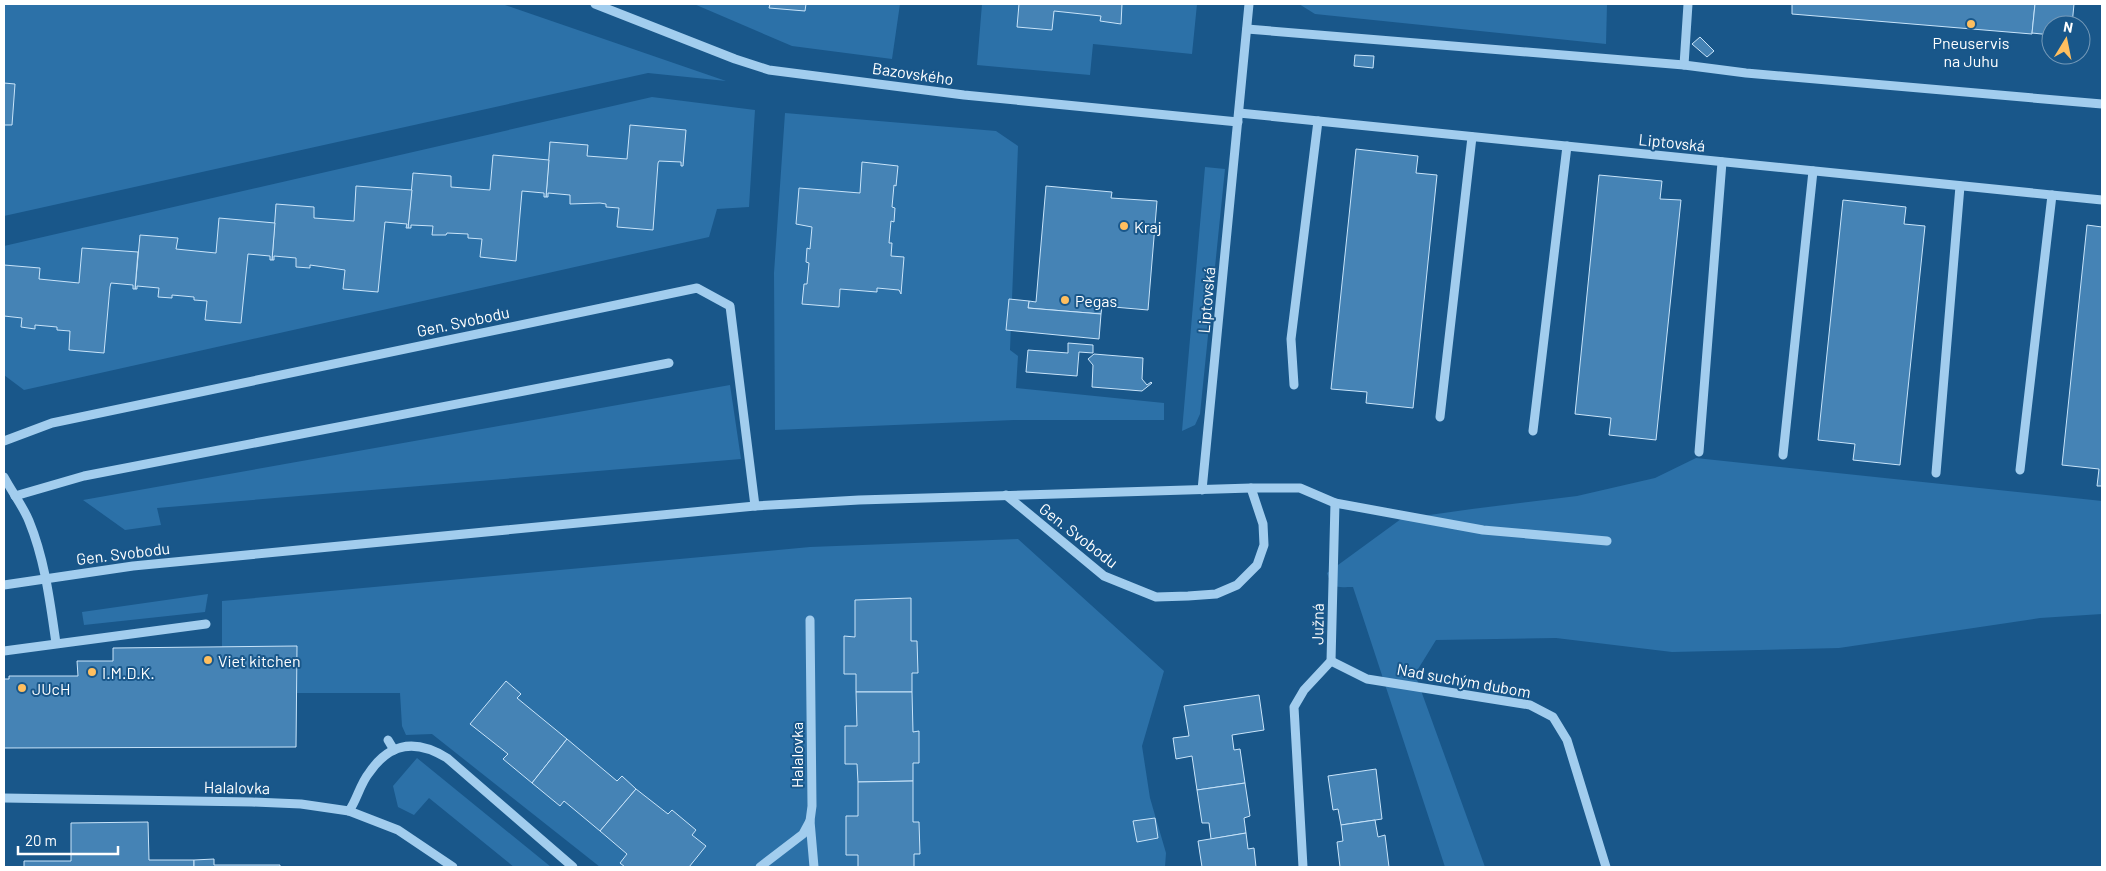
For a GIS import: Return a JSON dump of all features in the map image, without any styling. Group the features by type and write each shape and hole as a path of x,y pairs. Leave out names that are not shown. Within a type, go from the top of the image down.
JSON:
{"street":[{"name":"Bazovského","path":"595,4 735,59 769,70 964,95 1238,118"},
{"name":"Liptovská","path":"1202,490 1249,4"},
{"path":"1684,65 1688,4"},
{"path":"1247,30 1684,65 1746,73 2102,104"},
{"name":"Liptovská","path":"1238,118 1318,121 2102,200"},
{"path":"1294,385 1291,339 1318,121"},
{"path":"1440,418 1472,137"},
{"path":"1533,430 1567,146"},
{"path":"1699,452 1722,162"},
{"path":"1783,455 1813,171"},
{"path":"1936,473 1960,186"},
{"path":"2020,470 2052,195"},
{"name":"Gen. Svobodu","path":"4,441 52,423 697,288 730,306 755,506"},
{"path":"14,496 84,476 669,364"},
{"path":"4,477 29,520 46,578 56,643"},
{"name":"Gen. Svobodu","path":"1006,495 1104,576 1156,597 1216,594 1237,585 1257,565 1264,545 1263,524 1250,488"},
{"path":"1202,490 1300,488 1335,504 1483,530 1607,541"},
{"name":"Gen. Svobodu","path":"4,585 133,566 755,506 850,500 1202,490"},
{"name":"Južná","path":"1303,867 1294,707 1304,690 1331,661 1335,504"},
{"name":"Halalovka","path":"810,620 812,806 810,821 814,867"},
{"path":"4,651 206,624"},
{"name":"Nad suchým dubom","path":"1331,661 1368,679 1530,705 1554,717 1567,740 1606,867"},
{"path":"388,740 394,750"},
{"path":"349,811 368,774 381,758 406,745 431,748 446,758 573,867"},
{"name":"Halalovka","path":"4,798 252,802 301,804 349,811 398,830 453,867"},
{"path":"760,867 803,834 810,821"}],"shaded area":[{"path":"4,4 502,4 726,81 648,73 4,216"},
{"path":"694,4 900,4 892,59 792,46"},
{"path":"982,4 1197,4 1192,54 1093,44 1090,75 977,65"},
{"path":"1299,4 1607,4 1606,44 1315,14"},
{"path":"652,97 755,110 749,207 717,209 709,237 24,390 4,375 4,246"},
{"path":"785,113 996,131 1018,146 1010,350 1018,356 1016,388 1164,403 1164,420 1014,420 775,430 774,273"},
{"path":"1205,167 1225,169 1200,414 1195,425 1182,431"},
{"path":"730,385 741,459 157,508 161,525 125,530 83,500"},
{"path":"1696,458 2102,501 2102,614 2040,618 1839,648 1672,652 1556,638 1436,640 1415,674 1485,867 1445,867 1353,587 1333,585 1327,573 1401,519 1577,496 1655,478"},
{"path":"1018,539 1164,671 1142,746 1150,798 1166,853 1165,867 600,867 432,734 406,735 402,726 400,693 297,693 297,646 222,647 222,601 810,547"},
{"path":"208,594 205,612 84,625 82,612"},
{"path":"417,758 551,867 514,867 429,798 414,815 398,807 393,786"}],"building":[{"path":"770,4 806,4 805,11 769,8"},
{"path":"1019,4 1122,4 1121,24 1100,21 1101,16 1054,11 1052,30 1017,27"},
{"name":"Pneuservis na Juhu","path":"1792,4 2035,4 2032,34 1792,14"},
{"path":"2035,4 2074,4 2073,15 2041,15 2041,34 2032,33"},
{"path":"1700,37 1714,51 1707,57 1692,44"},
{"path":"1355,55 1374,56 1373,68 1354,66"},
{"path":"4,83 15,84 12,125 4,125"},
{"path":"630,125 686,130 683,166 681,166 681,162 659,161 658,163 653,230 617,227 619,208 606,207 606,204 600,203 570,204 570,195 548,193 548,197 546,197 550,142 588,145 587,156 627,159"},
{"path":"1356,149 1418,156 1416,173 1437,175 1413,408 1366,403 1367,392 1331,389"},
{"path":"493,155 549,160 546,197 544,197 544,193 522,191 516,261 480,257 482,239 468,238 468,234 447,233 446,235 432,235 433,226 411,225 411,228 408,228 413,173 451,176 451,187 490,190"},
{"path":"862,162 898,166 892,207 895,208 894,222 891,221 889,243 892,243 891,256 904,257 901,294 899,290 877,288 877,292 840,289 839,307 802,304 804,284 807,284 809,263 806,262 807,248 810,249 812,227 796,224 799,188 860,193"},
{"path":"1599,175 1662,181 1660,199 1681,200 1656,440 1609,435 1611,418 1575,414"},
{"path":"356,186 412,190 408,228 406,228 407,224 385,222 378,292 343,289 345,270 310,265 310,268 296,267 296,258 274,256 274,260 272,260 276,204 314,207 314,218 354,221"},
{"path":"1046,186 1112,192 1111,198 1157,201 1148,310 1102,306 1101,314 1028,308 1029,301 1036,302"},
{"path":"1843,200 1906,207 1904,224 1925,226 1900,465 1853,460 1855,444 1818,440"},
{"path":"219,218 275,223 272,260 270,260 270,256 248,254 241,323 205,320 207,301 194,300 194,297 172,295 172,298 158,297 159,288 137,286 137,289 135,289 140,235 178,238 176,249 216,253"},
{"path":"2087,225 2102,227 2102,486 2097,486 2099,469 2062,465"},
{"path":"82,248 138,252 135,289 133,289 133,285 111,283 104,353 69,350 70,331 57,330 57,327 35,325 35,329 21,327 22,318 4,316 4,265 40,268 39,279 79,283"},
{"path":"1009,299 1029,301 1028,308 1101,314 1099,339 1006,330"},
{"path":"1068,343 1093,345 1093,353 1079,352 1077,376 1026,372 1028,350 1068,353"},
{"path":"1094,354 1143,358 1142,379 1147,385 1152,383 1142,391 1092,387 1093,365 1088,359"},
{"path":"911,598 911,641 917,641 918,673 912,673 912,692 856,692 856,674 844,674 844,636 855,637 855,600"},
{"path":"297,646 296,747 4,748 4,679 9,679 9,676 78,676 77,661 113,661 113,648"},
{"path":"506,681 521,694 517,698 567,739 532,783 503,759 508,754 470,724"},
{"path":"856,692 912,692 913,732 919,731 919,763 913,763 913,781 858,782 857,764 845,764 845,726 857,726"},
{"path":"1259,695 1264,730 1232,735 1234,750 1240,749 1245,783 1197,790 1192,756 1176,759 1173,738 1189,736 1184,706"},
{"path":"567,739 617,781 622,776 636,789 600,831 564,801 560,806 532,783"},
{"path":"1376,769 1382,819 1341,825 1338,809 1333,810 1328,776"},
{"path":"913,781 913,822 919,822 920,854 914,854 914,867 858,867 858,855 846,855 846,816 858,816 858,782"},
{"path":"1245,783 1250,816 1244,818 1246,833 1211,839 1209,823 1202,823 1197,790"},
{"path":"636,789 668,814 672,810 696,830 692,835 706,846 689,867 625,867 620,863 627,854 600,831"},
{"path":"1155,818 1158,838 1137,842 1133,821"},
{"path":"1375,820 1378,837 1385,835 1389,867 1340,867 1337,842 1343,841 1341,825"},
{"path":"148,822 149,860 194,860 194,867 24,867 24,861 71,861 71,823"},
{"path":"1246,833 1248,849 1254,848 1256,867 1202,867 1198,841"},
{"path":"214,859 214,865 280,865 280,867 194,867 194,860"}],"place":[{"name":"Pneuservis na Juhu","path":"1971,24"},
{"name":"Kraj","path":"1124,226"},
{"name":"Pegas","path":"1065,300"},
{"name":"Viet kitchen","path":"208,660"},
{"name":"I.M.D.K.","path":"92,672"},
{"name":"JUcH","path":"22,688"}]}
